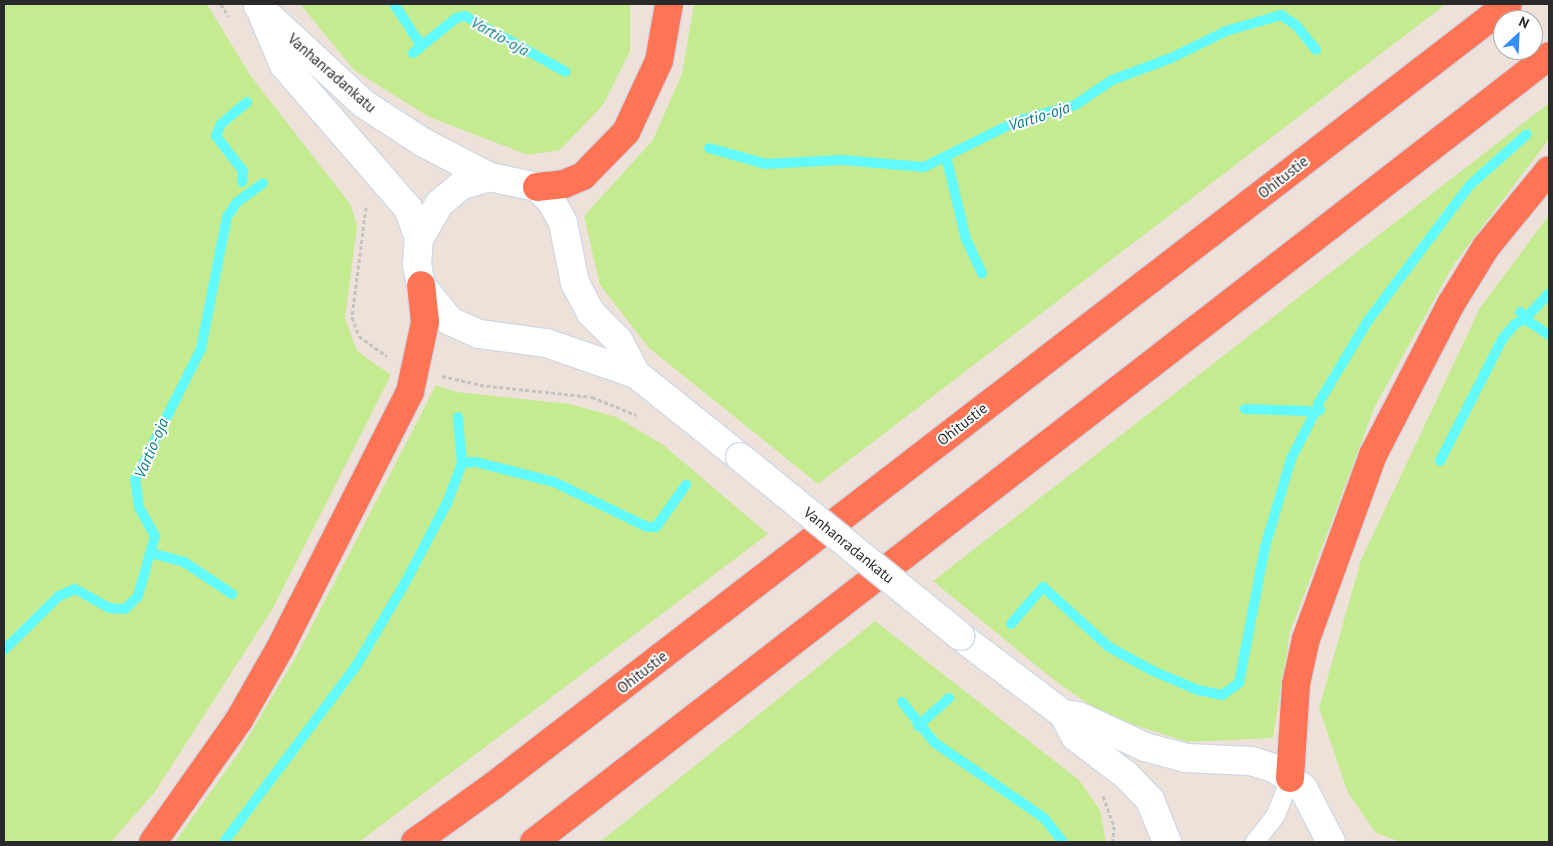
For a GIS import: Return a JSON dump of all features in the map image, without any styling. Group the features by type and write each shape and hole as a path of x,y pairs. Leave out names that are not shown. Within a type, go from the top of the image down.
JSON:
{"highway":[{"path":"537,187 564,184 583,176 626,132 659,61 669,4"},
{"name":"Ohitustie","path":"415,842 501,780 1508,4"},
{"path":"534,842 1549,56"},
{"path":"1290,778 1296,684 1306,639 1373,455 1450,304 1486,247 1549,170"},
{"path":"153,842 239,720 280,648 410,392 425,322 421,285"}],"street":[{"name":"Vanhanradankatu","path":"258,5 364,104 424,144 490,176 537,187 552,202 563,223 575,283 591,313 618,340 636,374"},
{"name":"Vanhanradankatu","path":"258,5 284,65 408,208 419,239 421,285 450,321 465,329 546,343 636,374 960,636 1063,714 1076,737 1126,775 1150,800 1167,842"},
{"path":"419,239 439,204 462,185 490,176"},
{"name":"Vanhanradankatu","path":"1063,714 1078,716 1145,747 1186,758 1251,761 1290,778 1303,788 1323,835"}],"lane":[{"path":"1255,842 1276,815 1290,778"}],"green space":[{"path":"4,4 207,4 250,75 351,205 357,227 345,318 357,351 391,375 273,608 154,793 111,842 4,842"},
{"path":"300,4 630,4 630,51 603,105 560,150 528,155 429,117 354,70"},
{"path":"694,4 1446,4 818,484 649,348 600,285 584,216 653,140 682,74"},
{"path":"1549,103 1549,139 1454,264 1375,406 1290,632 1273,738 1188,742 1106,716 1054,680 933,581"},
{"path":"1549,215 1549,842 1401,842 1376,833 1348,793 1319,708 1361,560 1480,308"},
{"path":"436,385 457,392 570,404 616,417 662,444 768,534 359,842 175,842 240,751 298,653"},
{"path":"875,621 1079,780 1100,810 1106,842 600,842"}],"waterway":[{"path":"394,4 421,45"},
{"name":"Vartio-oja","path":"709,148 766,164 841,160 924,167 1017,121 1075,105 1112,80 1171,58 1226,31 1281,15 1296,25 1316,50"},
{"name":"Vartio-oja","path":"413,53 456,18 465,16 566,72"},
{"path":"242,182 243,171 216,136 221,124 247,102"},
{"path":"1011,624 1043,587 1109,647 1153,671 1198,690 1222,695 1239,683 1265,547 1291,459 1315,412 1320,410 1318,404 1367,322 1470,185 1527,134"},
{"path":"946,156 966,239 982,274"},
{"name":"Vartio-oja","path":"4,650 59,596 75,589 109,608 125,609 138,596 155,536 139,507 135,480 201,349 227,217 237,202 263,183"},
{"name":"Vartio-oja","path":"1520,312 1525,319 1549,293"},
{"path":"1440,461 1503,338 1515,324 1525,319 1549,335"},
{"path":"1245,409 1308,411"},
{"path":"224,842 356,666 405,583 447,503 462,463 458,417"},
{"path":"462,463 476,462 554,482 647,527 656,527 686,485"},
{"path":"151,553 184,562 232,594"},
{"path":"918,726 949,698"},
{"path":"902,702 935,743 1044,818 1063,842"}]}
